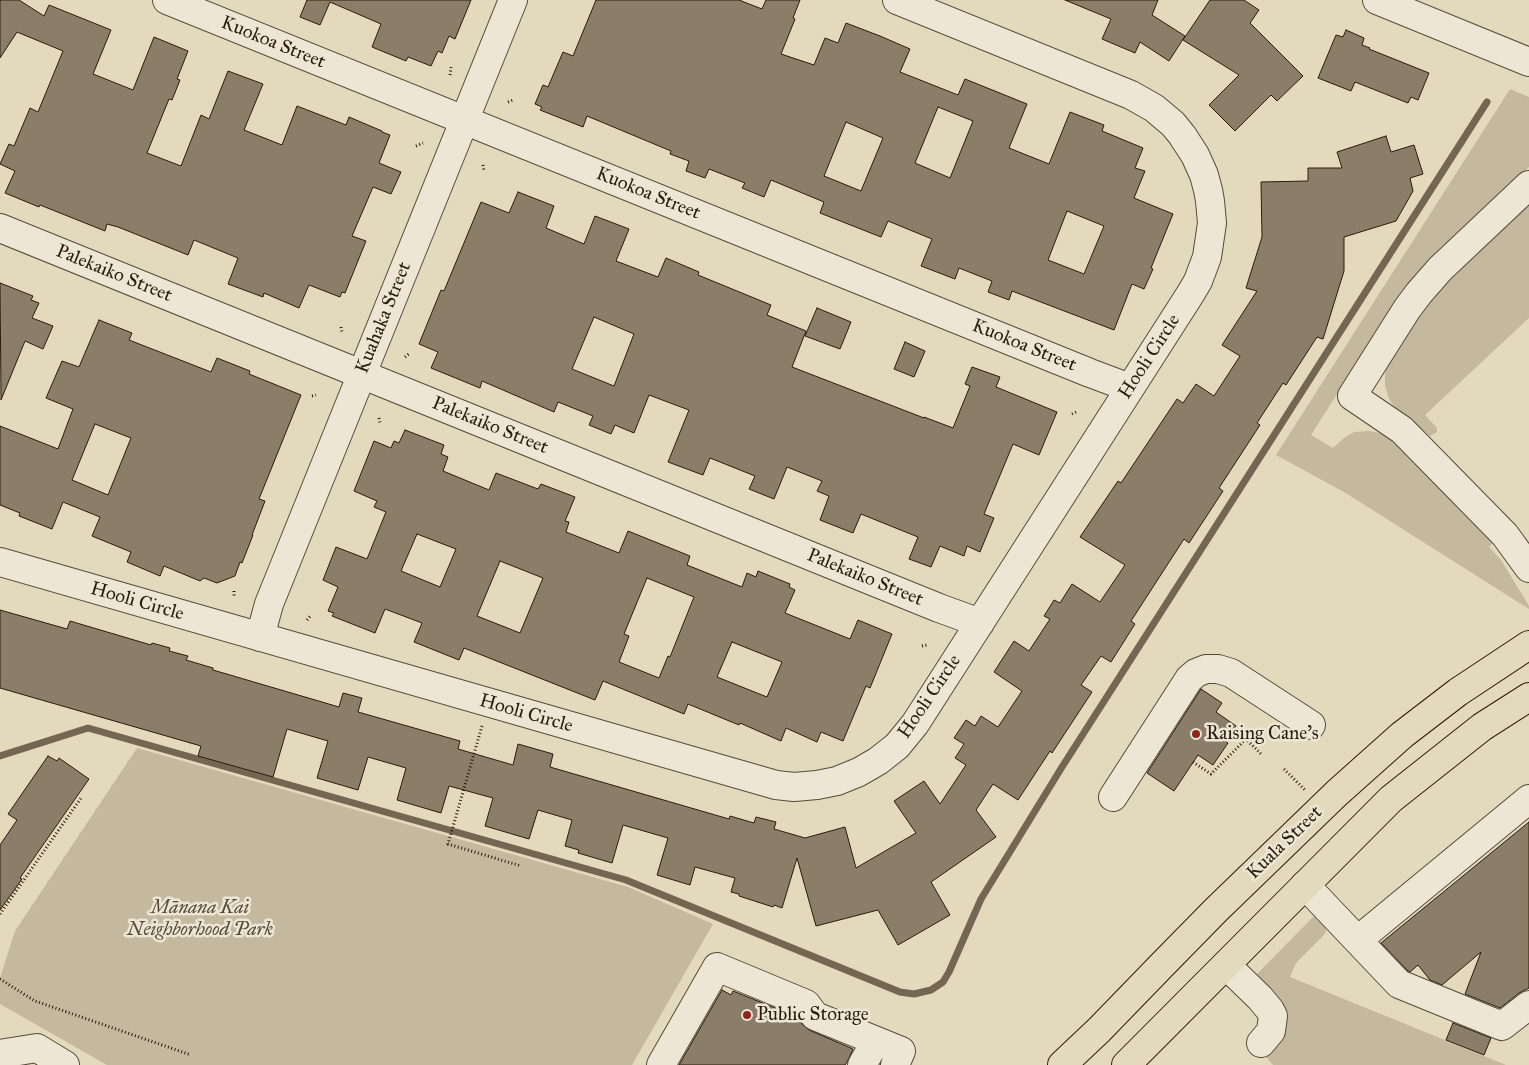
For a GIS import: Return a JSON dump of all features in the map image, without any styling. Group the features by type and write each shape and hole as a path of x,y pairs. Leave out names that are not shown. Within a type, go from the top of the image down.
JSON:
{"main road":[{"name":"Kuala Street","path":"1062,1065 1268,859 1373,761 1402,735 1458,692 1529,644"},
{"path":"1126,1065 1391,799 1482,727 1529,697"}],"street":[{"name":"Kuokoa Street","path":"167,0 1130,388"},
{"name":"Kuahaka Street","path":"260,637 269,604 514,0"},
{"name":"Hooli Circle","path":"0,562 776,785 794,787 837,781 859,772 878,761 897,746 915,724 1191,293 1198,281 1207,257 1212,224 1210,201 1204,175 1195,155 1173,124 1154,108 1132,95 897,0"},
{"path":"1377,0 1529,62"},
{"path":"1528,562 1505,535 1402,430 1352,396 1419,293 1440,269 1529,185"},
{"name":"Palekaiko Street","path":"0,228 980,623"},
{"path":"1113,797 1189,679 1196,673 1206,669 1218,669 1231,673 1311,725"},
{"path":"1358,940 1529,799"},
{"path":"1306,885 1399,984 1502,1026 1529,1005"},
{"path":"1226,965 1260,998 1273,1016 1271,1031 1261,1043"},
{"path":"660,1065 717,967 806,1004 816,1016 901,1051 895,1065"},
{"path":"862,1065 876,1040"},
{"path":"0,1054 37,1048 65,1065"}],"path":[{"path":"450,75 451,67"},
{"path":"508,102 513,100"},
{"path":"416,146 423,143"},
{"path":"483,165 484,171"},
{"path":"405,357 410,353"},
{"path":"1072,414 1076,412"},
{"path":"379,418 380,423"},
{"path":"234,591 234,598"},
{"path":"307,620 311,615"},
{"path":"922,646 927,645"},
{"path":"481,730 448,844 521,866"},
{"path":"1193,762 1211,774 1246,739 1261,754"},
{"path":"1284,769 1307,792"},
{"path":"0,914 80,798"},
{"path":"0,979 35,1000 191,1054"}],"green space":[{"path":"1510,89 1529,97 1529,167 1416,275 1401,294 1311,435 1333,448 1354,432 1369,431 1380,433 1392,439 1493,543 1489,547 1501,560 1529,609 1344,492 1276,455"},
{"path":"1529,203 1529,318 1425,415 1437,428 1437,432 1430,436 1396,409 1389,399 1385,386 1385,373 1390,359 1431,297"},
{"name":"Mānana Kai Neighborhood Park","path":"137,748 628,887 713,924 632,1065 107,1065 0,1004 0,978 15,931"},
{"path":"1316,914 1326,925 1326,931 1296,963 1290,977 1506,1065 1273,1065 1265,1056 1278,1045 1283,1035 1256,975"}],"building":[{"path":"0,0 19,0 44,16 49,5 111,30 93,74 133,90 154,37 188,51 177,79 180,80 172,100 169,99 147,153 181,166 201,115 209,119 228,71 263,84 244,130 282,145 297,106 346,125 349,117 390,135 379,163 401,172 391,194 373,187 352,236 366,241 345,293 342,292 340,297 309,285 299,308 264,293 263,297 228,284 238,258 194,240 188,255 118,227 107,224 105,231 5,193 15,171 0,164 9,144 14,146 30,108 38,112 63,51 17,32 0,58"},
{"path":"307,0 471,0 455,39 449,36 442,53 438,51 431,66 408,57 406,61 372,47 381,24 330,2 320,25 300,17"},
{"path":"596,0 739,0 762,9 766,0 800,0 793,18 795,19 781,54 814,65 825,38 838,43 846,23 880,36 910,49 900,72 958,95 965,79 1027,104 1009,148 1049,164 1070,112 1104,125 1102,131 1143,148 1135,168 1145,171 1134,198 1173,214 1144,289 1132,284 1114,330 1012,291 1009,300 988,292 992,281 959,268 955,279 921,266 932,239 888,221 881,237 820,213 824,202 771,180 764,197 742,188 745,183 709,169 705,178 686,171 689,161 670,154 671,151 587,116 583,127 540,110 542,107 535,104 543,85 548,87 563,52 573,56","holes":["938,107 973,121 950,178 915,163","846,122 883,138 861,191 824,176","1067,211 1104,226 1084,274 1048,260"]},
{"path":"1065,0 1158,0 1152,15 1185,36 1169,61 1140,42 1135,53 1102,39 1111,19"},
{"path":"1210,0 1244,0 1259,10 1250,23 1303,76 1277,101 1271,95 1235,131 1209,105 1239,75 1183,40"},
{"path":"1346,30 1364,38 1362,45 1369,49 1429,73 1418,100 1411,97 1408,103 1355,82 1351,91 1318,78 1336,35 1343,37"},
{"path":"1386,136 1391,152 1414,145 1423,174 1410,178 1413,191 1396,221 1344,237 1344,271 1323,339 1317,337 1286,385 1283,383 1257,423 1260,425 1219,488 1223,491 1189,543 1184,539 1131,621 1135,624 1111,662 1101,656 1081,685 1092,692 1018,800 993,784 976,810 996,837 931,882 950,915 898,945 878,910 816,926 797,858 782,908 774,905 773,907 731,892 735,878 695,867 690,885 657,875 668,838 623,825 612,863 578,853 579,850 565,846 572,820 538,810 529,839 485,826 493,798 449,786 441,813 397,800 406,768 368,757 358,790 317,778 328,741 287,729 273,777 198,756 201,746 0,688 0,610 67,629 70,621 151,645 152,643 170,648 169,651 188,656 186,660 213,668 213,670 339,707 343,693 362,698 358,712 460,741 458,749 513,765 518,744 553,754 550,767 729,819 730,816 754,823 756,817 776,822 774,829 805,838 845,827 856,868 916,833 894,801 924,781 940,804 966,765 955,758 964,744 954,738 966,720 975,726 981,716 998,727 1022,691 994,672 1014,641 1029,651 1050,619 1044,616 1054,600 1060,603 1072,584 1100,602 1125,565 1080,537 1118,481 1121,483 1177,399 1183,403 1196,384 1214,396 1240,356 1222,345 1257,291 1246,288 1262,237 1261,182 1308,181 1308,168 1342,168 1337,152"},
{"path":"518,192 554,206 546,228 584,244 595,216 629,229 616,261 658,277 666,258 699,272 698,275 771,305 767,315 806,331 792,367 924,418 953,428 970,386 965,384 972,367 1000,377 996,387 1057,412 1039,455 1013,444 984,514 994,518 980,552 967,546 964,556 940,546 931,567 909,559 918,537 861,514 853,533 820,520 829,496 817,491 822,481 787,467 774,499 749,489 755,476 710,458 703,475 668,462 689,410 649,395 634,433 615,425 611,434 589,425 593,416 558,402 554,412 482,381 480,388 431,368 438,352 419,344 441,290 444,291 481,202 509,213","holes":["594,317 634,334 614,386 572,369"]},
{"path":"0,283 33,296 31,300 39,303 32,318 53,326 43,349 25,341 1,400"},
{"path":"817,308 851,322 840,349 805,336"},
{"path":"99,320 132,333 129,340 211,372 217,358 250,371 249,374 301,395 259,499 265,501 242,563 240,562 235,576 217,583 204,578 200,581 164,566 160,576 127,562 131,552 92,536 100,517 63,502 52,529 19,516 20,513 0,505 0,426 58,449 73,409 46,398 62,361 79,367","holes":["95,424 131,438 108,495 72,480"]},
{"path":"905,342 925,351 914,377 894,369"},
{"path":"405,430 444,445 441,454 448,457 443,471 489,490 496,473 538,489 541,484 575,497 565,521 569,522 566,532 619,553 628,531 690,556 687,565 742,587 747,573 756,577 758,571 790,584 789,587 795,590 785,613 850,639 858,620 892,634 870,688 866,686 843,741 821,732 817,742 786,728 781,741 740,723 739,725 688,704 684,714 603,681 595,700 464,648 459,660 414,642 422,623 385,609 375,633 332,616 334,613 328,611 338,587 323,580 336,547 367,559 386,512 374,507 377,501 354,491 374,441 391,448 394,441 399,443","holes":["417,534 456,549 440,587 401,571","500,561 543,578 520,633 477,616","647,578 694,597 670,657 668,656 659,678 619,662 629,636 624,634","732,642 782,662 767,697 717,677"]},
{"name":"Raising Cane's","path":"1201,689 1222,703 1216,712 1236,726 1225,741 1228,743 1213,765 1198,755 1174,791 1147,773"},
{"path":"48,756 57,761 59,758 89,779 0,910 0,845 17,820 8,814"},
{"path":"1529,822 1529,988 1519,993 1500,1008 1465,994 1481,952 1442,985 1430,980 1418,965 1410,972 1408,971 1381,943"},
{"name":"Public Storage","path":"722,990 731,995 733,991 780,1010 799,1021 809,1030 853,1049 848,1060 845,1065 679,1065"},
{"path":"1453,1023 1491,1038 1484,1055 1446,1040"}],"waterway":[{"path":"0,756 88,728 626,880 900,992 914,994 931,990 943,982 949,972 981,899 1062,767 1487,102"}],"place":[{"name":"Raising Cane's","path":"1196,734"},
{"name":"Public Storage","path":"747,1015"}]}
